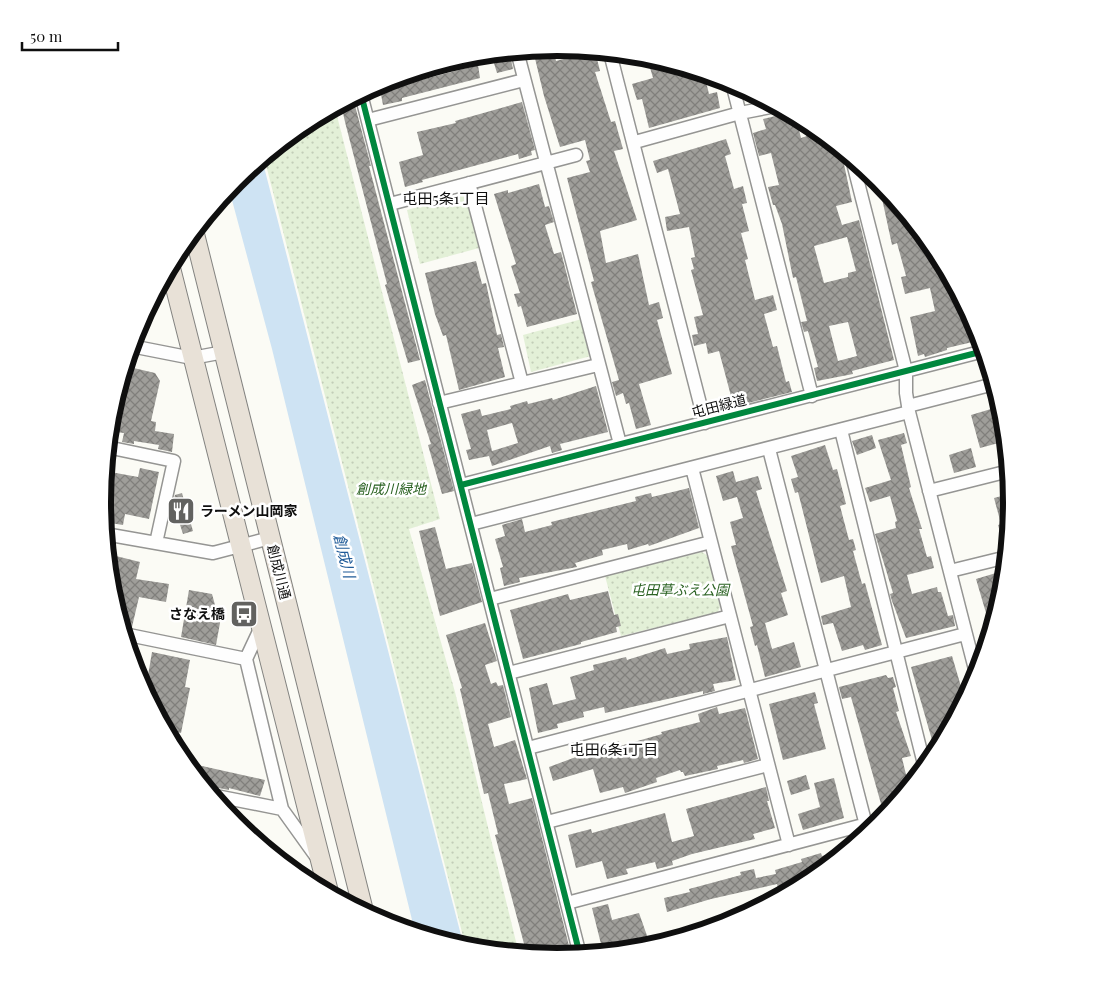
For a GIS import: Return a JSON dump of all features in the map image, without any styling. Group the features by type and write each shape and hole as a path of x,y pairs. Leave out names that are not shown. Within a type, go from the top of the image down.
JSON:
{"highway":[{"name":"創成川通","path":"196,241 362,904"},
{"path":"173,277 326,884"}],"street":[{"path":"518,58 620,444"},
{"path":"612,60 635,142 705,422"},
{"path":"368,120 524,80"},
{"path":"735,93 812,396"},
{"path":"363,101 578,948"},
{"path":"635,142 740,113 765,108"},
{"path":"390,204 576,155"},
{"path":"855,171 906,371 908,409 965,634 977,654"},
{"path":"468,183 522,384"},
{"path":"139,348 192,358 224,352"},
{"name":"屯田緑道","path":"460,485 977,353"},
{"path":"440,403 598,365"},
{"path":"471,524 841,430 988,386"},
{"path":"841,430 922,758"},
{"path":"114,449 174,461 156,543"},
{"path":"769,449 866,825"},
{"path":"692,468 788,845"},
{"path":"929,491 1002,473"},
{"path":"112,535 213,552 270,538"},
{"path":"490,599 711,542"},
{"path":"950,571 999,558"},
{"path":"509,673 730,616"},
{"path":"261,627 246,659 282,809 321,864"},
{"path":"528,748 965,634"},
{"path":"131,635 246,659"},
{"path":"547,822 768,765"},
{"path":"221,797 282,809"},
{"path":"567,903 788,845 859,831"}],"green space":[{"name":"創成川緑地","path":"337,115 440,519 409,529 455,692 517,947 464,939 266,164 309,131"},
{"path":"466,194 479,248 420,264 407,210"},
{"path":"582,319 591,356 531,372 523,335"},
{"name":"屯田草ぶえ公園","path":"702,552 708,556 720,607 718,612 621,636 605,576"}],"water":[{"name":"創成川","path":"264,166 462,938 413,925 272,349 231,197"}],"building":[{"path":"555,56 556,61 573,57 597,58 600,71 595,72 611,122 615,121 623,149 614,151 637,220 600,231 606,263 638,254 649,305 659,302 663,318 657,320 672,374 639,384 651,425 636,429 629,403 626,404 623,393 616,396 612,382 619,380 591,282 594,281 567,178 590,172 586,161 590,160 585,140 560,147 544,96 535,57"},
{"path":"511,59 513,69 497,73 493,61"},
{"path":"478,65 480,78 402,98 402,101 383,105 381,92 398,86"},
{"path":"650,66 706,82 709,94 717,92 720,108 649,128 642,99 637,100 632,84 653,78"},
{"path":"522,102 535,150 531,151 532,155 519,159 518,154 422,180 423,182 405,187 399,162 423,155 417,132 456,123 455,121"},
{"path":"355,105 420,360 408,363 385,285 387,284 343,111"},
{"path":"779,115 798,127 801,138 810,135 843,160 852,202 836,206 842,225 859,220 894,360 852,371 853,374 817,381 814,368 818,367 808,331 804,332 801,322 807,321 796,277 793,278 782,224 775,205 773,205 768,187 779,185 771,153 759,156 753,133 766,129 763,119","holes":["847,237 856,271 848,273 848,277 824,283 814,246","848,322 857,356 838,361 829,326"]},
{"path":"726,139 731,154 725,156 734,189 743,186 747,203 742,204 749,231 741,233 748,259 745,260 755,300 773,295 777,310 764,314 773,347 777,346 786,382 789,381 792,392 725,409 722,398 731,396 719,351 708,354 706,343 694,346 692,335 698,334 694,317 703,315 691,270 694,269 691,258 695,257 689,227 667,231 665,217 680,214 668,169 657,173 653,161"},
{"path":"539,184 545,207 549,206 554,222 545,225 554,254 561,252 577,314 527,327 521,306 518,307 514,294 520,293 511,266 516,264 494,194 508,190 508,193"},
{"path":"881,196 893,208 928,255 957,305 973,342 947,348 947,350 925,357 924,354 918,356 910,317 935,311 930,288 905,294 901,277 906,276 897,243 892,245"},
{"path":"476,261 482,284 486,283 497,335 501,334 504,347 498,348 505,377 459,390 446,335 443,336 435,314 425,273"},
{"path":"132,368 155,373 160,381 151,421 156,422 155,431 174,434 172,452 158,449 159,445 134,441 134,444 122,442 124,433 117,432 119,415"},
{"path":"425,380 454,491 442,494 428,445 431,444 412,385"},
{"path":"596,386 608,432 560,444 562,450 552,453 550,446 492,466 489,456 469,460 466,450 471,449 461,414 480,409 482,416 511,409 510,406 527,401 528,404 552,398 553,400","holes":["512,423 518,443 492,451 487,430"]},
{"path":"993,408 999,443 980,448 971,415"},
{"path":"904,433 907,443 901,445 911,487 909,488 922,529 919,529 927,557 931,556 934,568 907,575 912,594 937,587 938,592 941,592 948,616 953,615 955,626 906,638 892,601 890,594 893,593 875,534 896,528 895,522 897,521 890,496 870,502 865,488 891,480 878,440"},
{"path":"872,435 876,448 857,455 852,441"},
{"path":"825,445 833,470 837,469 846,504 840,506 849,540 853,539 856,550 853,551 862,584 865,583 882,645 865,650 863,645 842,651 833,623 823,625 821,616 851,607 844,576 821,583 798,492 795,493 791,479 798,477 791,456"},
{"path":"971,448 976,467 954,473 949,455"},
{"path":"140,468 159,472 149,519 125,514 123,525 112,523 112,472 138,477"},
{"path":"733,471 736,482 758,476 762,489 756,491 787,591 781,593 788,615 765,623 772,649 794,642 801,667 765,677 757,645 755,646 750,627 753,626 731,546 736,545 730,522 743,518 737,497 723,501 716,476"},
{"path":"689,488 699,528 649,546 648,544 628,550 627,544 602,550 603,555 575,563 577,567 519,578 520,582 504,586 500,568 503,567 495,539 505,536 502,525 522,519 525,532 552,525 551,522 636,501 635,497 651,493 652,497"},
{"path":"182,493 193,531 183,534 173,503 175,495"},
{"path":"1003,496 1001,537 998,525 1001,524 994,498"},
{"path":"435,527 446,569 472,563 482,602 440,616 419,531"},
{"path":"116,556 140,562 136,579 169,584 166,602 139,597 132,627 128,627 126,618 119,590"},
{"path":"996,573 995,590 988,619 976,579"},
{"path":"189,590 212,594 220,623 216,645 181,637"},
{"path":"608,591 614,615 618,614 621,626 616,627 617,632 581,642 581,644 523,659 510,610 568,594 570,600"},
{"path":"485,623 497,661 485,665 491,684 496,682 498,686 503,685 511,717 488,724 494,747 515,740 527,779 504,784 509,804 532,798 569,946 565,947 565,949 525,948 495,835 498,834 488,793 484,794 460,689 462,688 446,635"},
{"path":"727,637 736,680 713,684 715,691 703,694 703,691 605,713 604,707 583,712 584,717 557,724 558,728 538,733 529,688 547,683 553,705 576,699 570,677 594,670 593,665 626,657 627,660 665,648 667,654 690,649 689,644"},
{"path":"152,652 190,660 185,687 190,688 181,733 175,732 171,726 147,679"},
{"path":"952,656 962,689 933,742 911,667"},
{"path":"886,675 888,678 893,677 896,687 893,688 899,711 896,712 911,756 902,758 907,779 882,808 851,697 842,699 839,687"},
{"path":"815,692 818,703 814,704 826,749 783,760 769,704"},
{"path":"717,707 719,714 745,708 758,759 744,763 743,760 717,766 718,769 685,776 680,770 656,778 657,782 625,793 623,787 600,793 593,769 553,781 549,767 619,741 620,746 662,734 661,732 700,722 698,714"},
{"path":"196,765 265,780 260,796 229,788 229,790 213,787"},
{"path":"806,775 810,789 791,795 787,781"},
{"path":"834,778 844,818 803,830 798,814 820,807 814,783"},
{"path":"766,787 769,801 767,801 775,828 753,834 755,839 692,854 672,861 673,865 657,869 655,862 626,869 628,874 607,879 602,861 576,868 568,835 591,829 592,833 665,813 672,842 694,836 686,809"},
{"path":"821,853 822,856 834,853 805,874 778,890 777,884 711,899 667,912 664,898 690,892 689,889 741,875 740,872 754,869 756,878 776,874 775,870 802,862 801,859"},
{"path":"608,904 612,920 639,913 648,939 630,942 629,940 602,946 592,908"}],"cycle path":[{"path":"363,101 578,948"},
{"path":"461,485 977,353"}],"place":[{"name":"ラーメン山岡家","path":"181,511"},
{"name":"さなえ橋","path":"244,614"}],"district":[{"name":"屯田5条1丁目","path":"446,199"},
{"name":"屯田6条1丁目","path":"614,750"}]}
